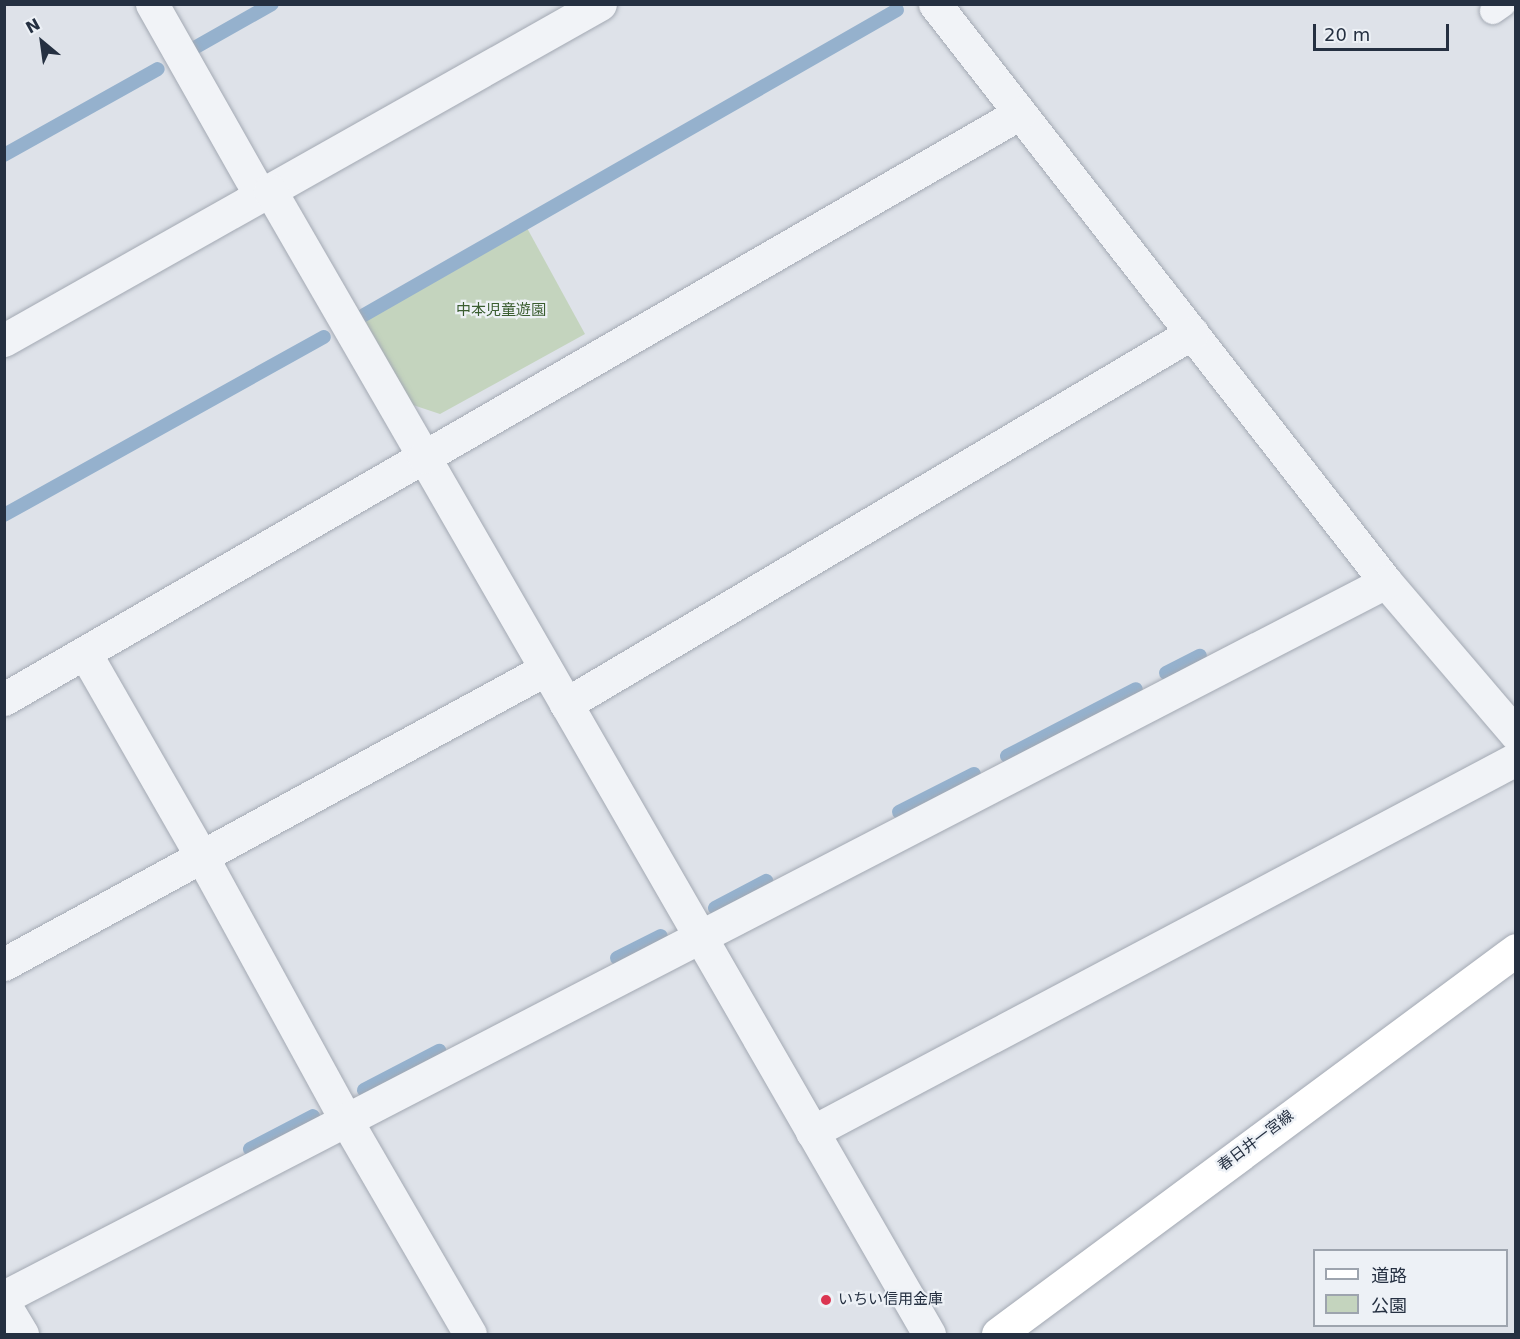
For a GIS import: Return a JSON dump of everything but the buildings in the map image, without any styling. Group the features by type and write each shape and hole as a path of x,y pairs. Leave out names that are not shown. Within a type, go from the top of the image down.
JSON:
{"main road":[{"name":"春日井一宮線","path":"998,1335 1515,950"}],"street":[{"path":"152,4 424,457 929,1335"},
{"path":"4,340 600,4"},
{"path":"935,4 1386,582 1515,734"},
{"path":"4,699 1020,113"},
{"path":"566,704 1192,333"},
{"path":"4,1297 1386,582"},
{"path":"85,653 202,856 346,1120 470,1335"},
{"path":"4,964 546,669"},
{"path":"812,1132 1515,759"},
{"path":"4,1304 22,1335"}],"green space":[{"name":"中本児童遊園","path":"527,228 585,334 440,414 413,405 364,319"}],"waterway":[{"path":"196,47 272,4"},
{"path":"364,315 897,10"},
{"path":"4,155 158,69"},
{"path":"4,515 324,337"},
{"path":"1166,673 1200,656"},
{"path":"1007,756 1136,689"},
{"path":"899,812 974,774"},
{"path":"715,908 766,881"},
{"path":"617,958 661,936"},
{"path":"364,1090 439,1051"},
{"path":"250,1149 313,1116"}],"place":[{"name":"いちい信用金庫","path":"826,1300"}]}
